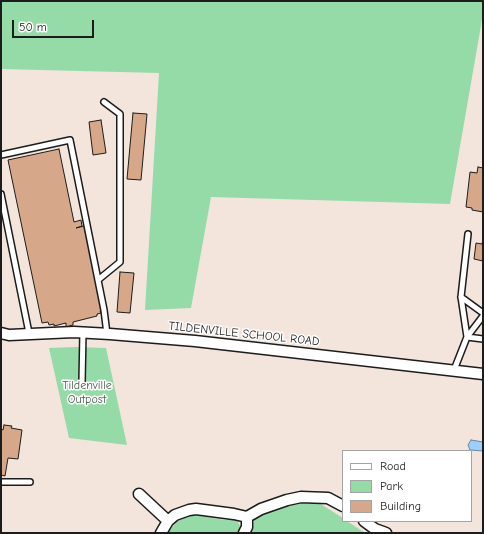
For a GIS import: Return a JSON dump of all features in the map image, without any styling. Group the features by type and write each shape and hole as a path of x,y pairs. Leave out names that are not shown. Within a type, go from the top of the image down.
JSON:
{"street":[{"name":"TILDENVILLE SCHOOL ROAD","path":"1,333 9,335 83,332 195,341 483,374"},
{"path":"139,494 168,521"},
{"path":"161,533 168,521 175,515 181,512 196,509 247,517 261,509 301,497 328,498 342,505"},
{"path":"244,533 247,527 247,517"},
{"path":"365,522 374,529 386,533"}],"lane":[{"path":"98,280 120,262 120,114 104,102"},
{"path":"1,155 70,140 108,334"},
{"path":"1,194 29,333"},
{"path":"467,337 461,297 468,234"},
{"path":"454,370 467,337 483,315 461,297"},
{"path":"82,382 83,332"},
{"path":"467,337 483,339"},
{"path":"1,482 30,482"}],"green space":[{"path":"1,1 483,1 483,14 450,204 211,197 191,308 145,310 159,73 1,69"},
{"name":"Tildenville Outpost","path":"49,348 106,348 127,445 69,438"},
{"path":"319,503 342,517 342,522 348,522 365,533 252,533 255,517 283,505"},
{"path":"194,515 225,520 236,519 241,527 239,533 167,533 182,518"}],"water":[{"path":"471,440 483,442 483,451 470,450 468,445"}],"building":[{"path":"133,113 147,114 141,180 127,179"},
{"path":"101,120 106,153 93,155 89,122"},
{"path":"59,149 74,222 81,220 82,226 76,228 84,226 102,311 100,311 101,313 97,314 97,316 73,322 73,325 66,327 66,323 54,326 54,324 49,325 48,322 42,323 8,160"},
{"path":"478,167 483,168 483,212 466,207 470,172 477,173"},
{"path":"483,239 483,261 474,259 476,243 482,244"},
{"path":"120,272 134,273 130,313 117,312"},
{"path":"4,425 22,430 18,459 8,458 5,476 1,475 1,429 3,430"}]}
